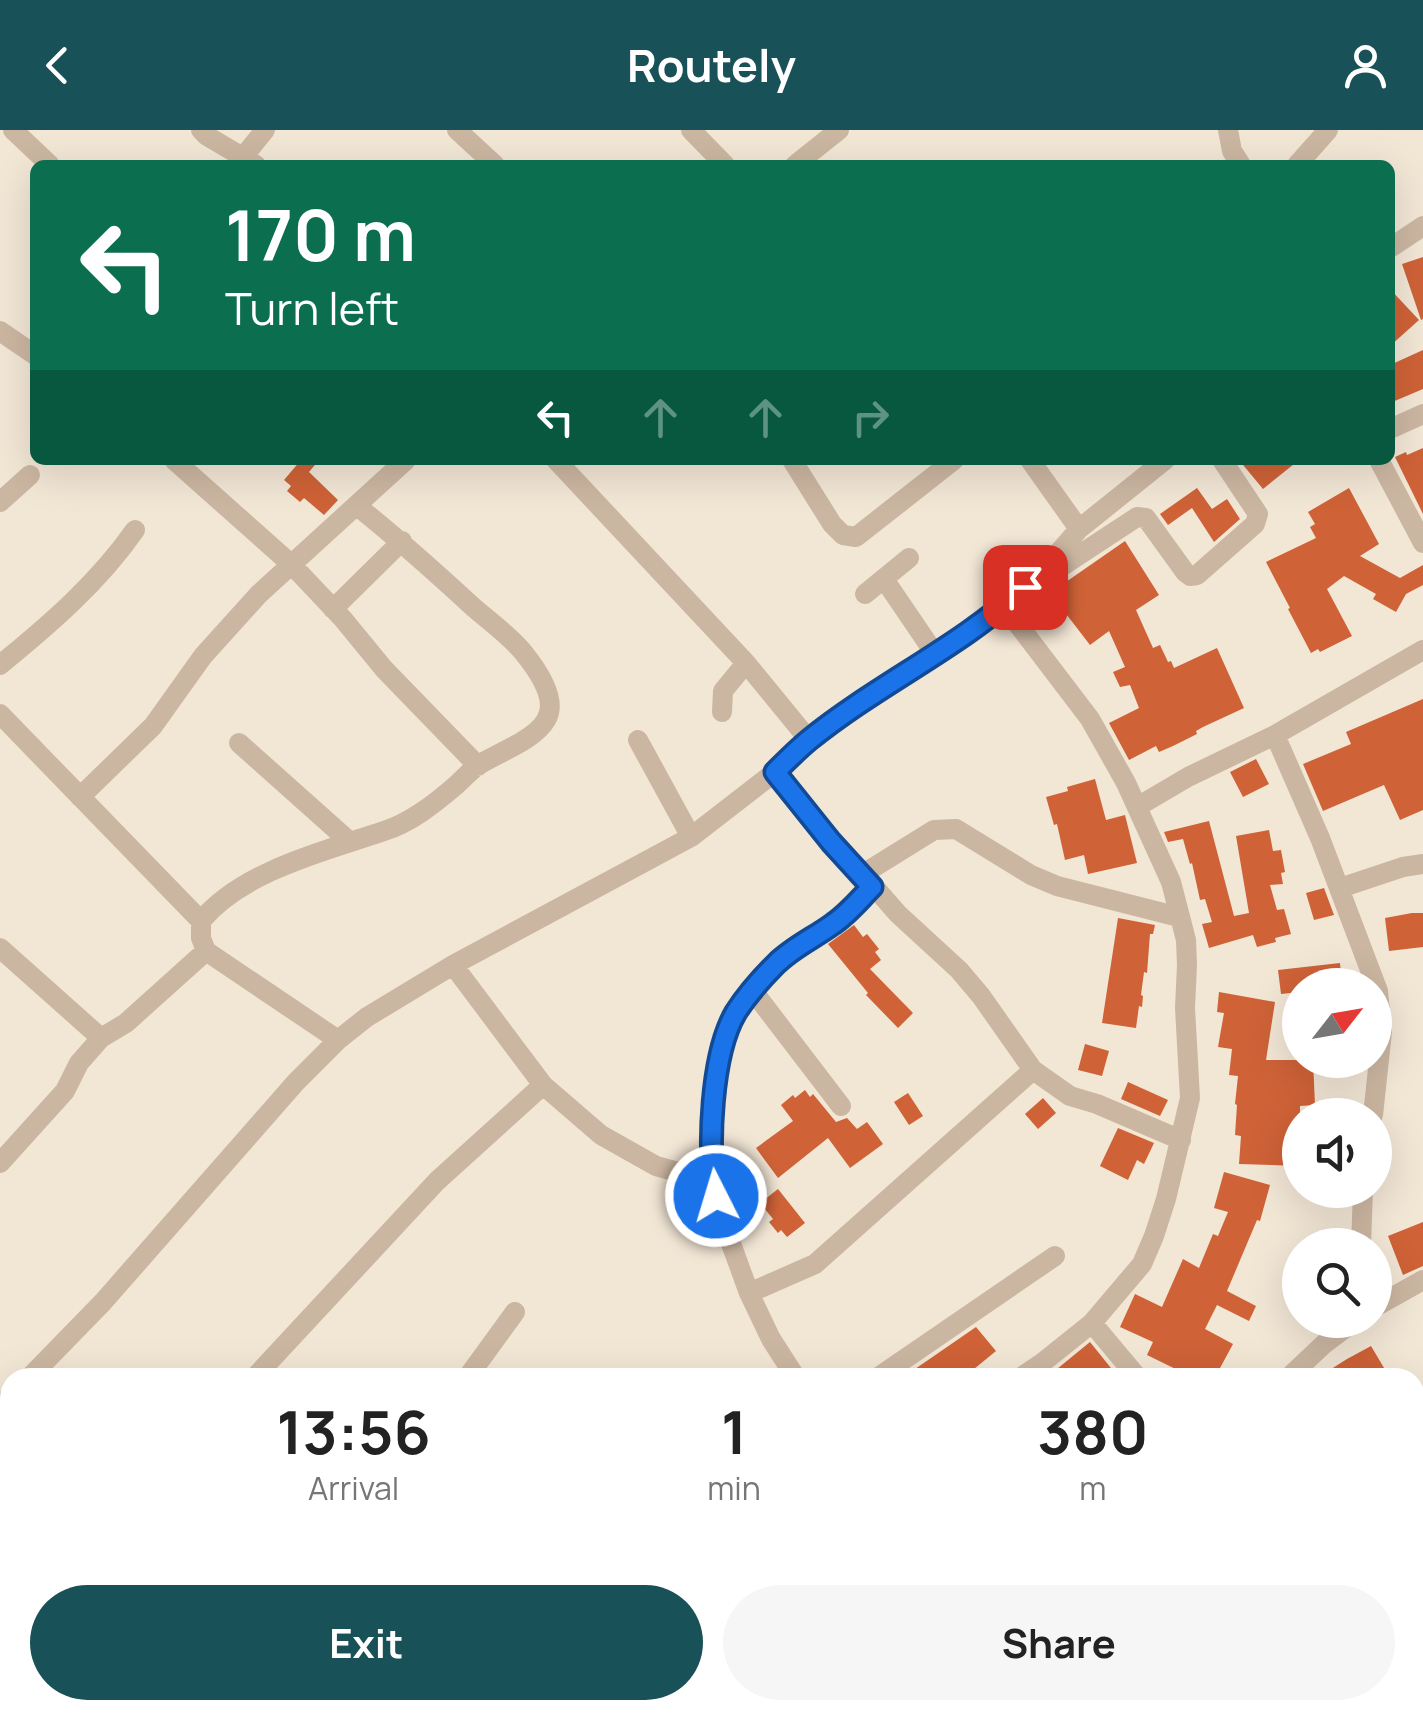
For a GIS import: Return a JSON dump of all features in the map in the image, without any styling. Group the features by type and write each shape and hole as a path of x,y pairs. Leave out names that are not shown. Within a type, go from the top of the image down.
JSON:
{"street":[{"path":"14,130 45,160"},
{"path":"201,130 247,160"},
{"path":"250,160 265,130"},
{"path":"457,130 489,160"},
{"path":"691,130 719,160"},
{"path":"802,160 839,130"},
{"path":"1228,130 1238,160"},
{"path":"1301,160 1328,130"},
{"path":"1395,245 1423,226"},
{"path":"1,332 30,352"},
{"path":"1395,427 1423,414"},
{"path":"180,465 292,565 478,766"},
{"path":"80,797 139,742 203,656 259,594 357,506 391,465"},
{"path":"561,465 746,663 808,740"},
{"path":"795,465 832,524 843,535 856,537 948,465"},
{"path":"1034,465 1078,528"},
{"path":"39,1368 338,1040 367,1017 454,965 691,838 775,772 808,740 1004,606 1046,567 1078,528 1159,465"},
{"path":"1046,567 1060,567 1138,517 1146,518 1185,572 1197,575 1256,524 1258,514 1225,465"},
{"path":"1382,465 1423,543"},
{"path":"0,502 30,474"},
{"path":"201,921 224,899 268,873 410,819 442,798 478,766 543,725 550,711 547,689 522,652 357,506"},
{"path":"0,666 81,594 135,530"},
{"path":"333,609 402,542"},
{"path":"865,594 909,558"},
{"path":"884,578 934,654"},
{"path":"1004,606 1090,719 1171,882 1186,940 1190,1098 1166,1199 1142,1264 1092,1323 1036,1368"},
{"path":"1137,807 1275,735 1423,650"},
{"path":"722,712 723,691 746,663"},
{"path":"0,714 201,921 206,950 338,1040"},
{"path":"1275,735 1378,990 1382,1032 1375,1098"},
{"path":"638,740 691,838"},
{"path":"239,743 350,842"},
{"path":"775,772 838,850 925,941 959,970 1033,1070 1070,1096 1182,1140"},
{"path":"790,1368 749,1293 721,1216 712,1175 712,1120 720,1057 735,1015 776,964 837,922 868,881 934,830 956,829 1031,875 1057,886 1179,916"},
{"path":"1340,888 1423,864"},
{"path":"0,948 101,1038"},
{"path":"0,1163 65,1091 80,1063 101,1038 126,1023 206,950"},
{"path":"454,965 543,1085 601,1135 656,1166 712,1175"},
{"path":"753,991 841,1106"},
{"path":"749,1293 815,1264 1033,1070"},
{"path":"263,1368 438,1181 543,1085"},
{"path":"893,1368 1055,1256"},
{"path":"1392,1297 1423,1280"},
{"path":"474,1368 514,1312"},
{"path":"1092,1323 1130,1368"},
{"path":"1299,1368 1332,1338"}],"building":[{"path":"1423,257 1423,319 1421,320 1402,264"},
{"path":"1395,294 1419,320 1395,342"},
{"path":"1423,350 1423,389 1395,401 1395,363"},
{"path":"1423,448 1423,514 1395,457"},
{"path":"297,465 315,465 309,472 338,500 324,515 304,498 300,502 287,491 291,486 284,480"},
{"path":"1243,465 1293,465 1263,489"},
{"path":"1197,488 1212,509 1227,499 1240,519 1214,542 1192,508 1168,525 1160,514"},
{"path":"1349,488 1379,544 1360,556 1400,578 1423,565 1423,585 1406,594 1396,612 1373,599 1376,594 1344,576 1327,589 1352,636 1311,653 1266,562 1316,538 1310,527 1315,524 1308,512"},
{"path":"1125,541 1159,595 1136,610 1153,648 1160,645 1174,668 1217,648 1244,708 1173,746 1159,752 1156,746 1129,760 1109,723 1139,708 1130,685 1120,687 1113,672 1125,667 1109,631 1090,645 1050,593"},
{"path":"1423,699 1423,810 1400,820 1384,785 1323,811 1303,764 1351,744 1346,732"},
{"path":"1256,759 1269,784 1243,797 1230,772"},
{"path":"1095,779 1106,820 1125,815 1137,863 1088,874 1084,855 1065,860 1046,797"},
{"path":"1209,821 1234,916 1249,913 1236,836 1269,830 1273,851 1281,850 1285,872 1281,873 1283,884 1270,885 1277,910 1284,909 1291,934 1257,947 1253,935 1209,948 1202,924 1212,922 1205,899 1200,900 1183,839 1168,842 1164,832"},
{"path":"1324,888 1334,915 1314,920 1306,893"},
{"path":"1423,913 1423,947 1389,951 1385,918"},
{"path":"1118,918 1155,925 1150,934 1136,1028 1102,1023"},
{"path":"854,925 879,949 875,952 881,960 870,969 913,1013 898,1028 866,995 828,944"},
{"path":"1340,963 1340,968 1296,968"},
{"path":"1219,992 1275,1002 1266,1060 1282,1060 1282,1078 1314,1078 1315,1098 1282,1098 1282,1165 1239,1164 1241,1136 1235,1135 1238,1076 1229,1075 1232,1049 1218,1047 1224,1013 1217,1012"},
{"path":"1085,1044 1109,1051 1102,1076 1078,1070"},
{"path":"1128,1082 1168,1100 1160,1116 1121,1099"},
{"path":"805,1090 836,1122 847,1118 857,1129 867,1122 883,1144 850,1168 828,1138 778,1178 756,1148 793,1121 781,1105"},
{"path":"908,1093 923,1116 909,1125 894,1102"},
{"path":"1043,1098 1056,1113 1038,1129 1025,1114"},
{"path":"1118,1128 1154,1143 1144,1164 1137,1160 1128,1180 1100,1166"},
{"path":"1224,1172 1270,1185 1260,1221 1257,1220 1227,1291 1256,1306 1249,1321 1217,1305 1205,1329 1233,1344 1220,1368 1174,1368 1147,1355 1153,1342 1120,1327 1135,1294 1162,1307 1183,1259 1199,1268 1213,1234 1218,1236 1228,1212 1214,1208"},
{"path":"778,1189 805,1223 787,1237 769,1222 773,1219 760,1203"},
{"path":"1423,1222 1423,1266 1403,1275 1392,1246 1392,1234"},
{"path":"976,1327 996,1351 975,1368 917,1368"},
{"path":"1090,1342 1111,1368 1058,1368"},
{"path":"1371,1346 1384,1368 1333,1368"}],"route":[{"path":"716,1196 712,1120 720,1057 735,1015 776,964 837,922 872,887 775,772 808,740 976,626 1025,587"}]}
